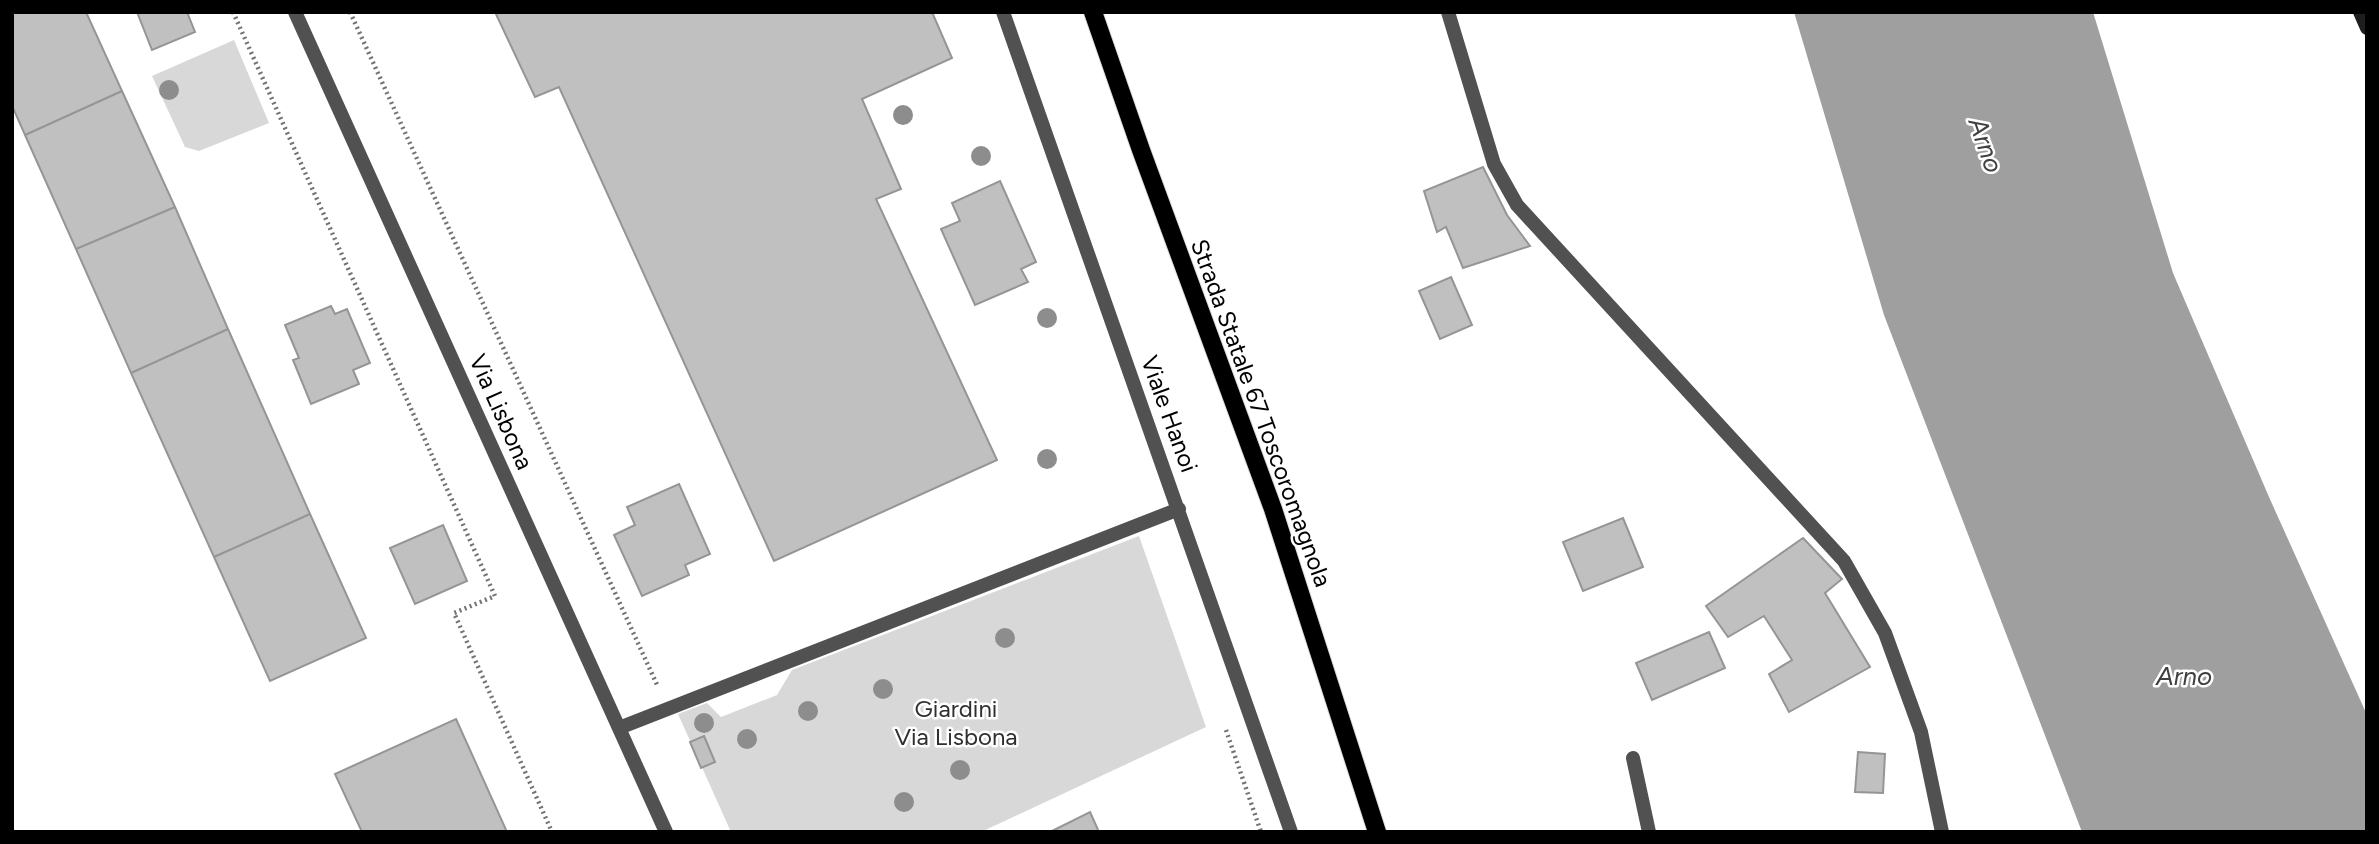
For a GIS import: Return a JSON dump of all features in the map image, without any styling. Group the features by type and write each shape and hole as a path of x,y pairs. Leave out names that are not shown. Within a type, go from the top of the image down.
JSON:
{"main road":[{"name":"Strada Statale 67 Toscoromagnola","path":"1093,12 1273,509 1377,832"},
{"path":"2360,12 2367,28"}],"street":[{"name":"Via Lisbona","path":"295,12 666,832"},
{"name":"Viale Hanoi","path":"1003,12 1291,832"},
{"path":"1448,12 1494,164 1517,205 1844,561 1885,633 1921,732 1938,831"},
{"path":"619,728 1179,509"},
{"path":"1633,758 1649,832"}],"path":[{"path":"233,12 495,596 454,613 552,832"},
{"path":"350,12 659,690"}],"green space":[{"path":"234,40 269,123 199,151 185,147 152,76"},
{"name":"Giardini Via Lisbona","path":"1139,536 1206,727 981,832 731,832 678,714 707,703 721,717 777,695 792,670"}],"water":[{"name":"Arno","path":"1794,12 2093,12 2173,273 2269,497 2367,715 2367,832 2082,832 1884,315"}],"building":[{"path":"12,12 86,12 122,91 25,135 14,110 12,111"},
{"path":"137,12 187,12 195,32 152,50"},
{"path":"495,12 932,12 952,58 862,99 901,189 876,199 997,460 774,561 559,87 535,97"},
{"path":"122,91 175,207 76,249 25,135"},
{"path":"1483,167 1507,215 1530,246 1463,268 1446,227 1437,232 1424,191"},
{"path":"1000,181 1036,262 1021,269 1028,282 975,305 941,229 960,221 952,203"},
{"path":"175,207 228,329 131,373 76,249"},
{"path":"1451,277 1472,325 1440,339 1419,291"},
{"path":"331,306 335,314 347,309 370,363 353,370 359,384 311,404 293,360 299,358 285,325"},
{"path":"228,329 310,514 214,557 131,373"},
{"path":"679,484 710,554 685,565 689,575 642,596 614,535 635,525 627,507"},
{"path":"310,514 366,638 270,681 214,557"},
{"path":"1623,518 1643,567 1583,591 1563,542"},
{"path":"443,525 467,581 415,604 390,548"},
{"path":"1803,538 1842,579 1825,593 1870,667 1789,712 1769,674 1792,660 1764,616 1728,637 1706,606"},
{"path":"1709,632 1725,668 1652,700 1636,663"},
{"path":"456,719 507,832 362,832 335,774"},
{"path":"704,736 715,762 701,768 690,742"},
{"path":"1858,752 1885,754 1883,793 1855,792"},
{"path":"1090,812 1099,832 1050,832"}]}
